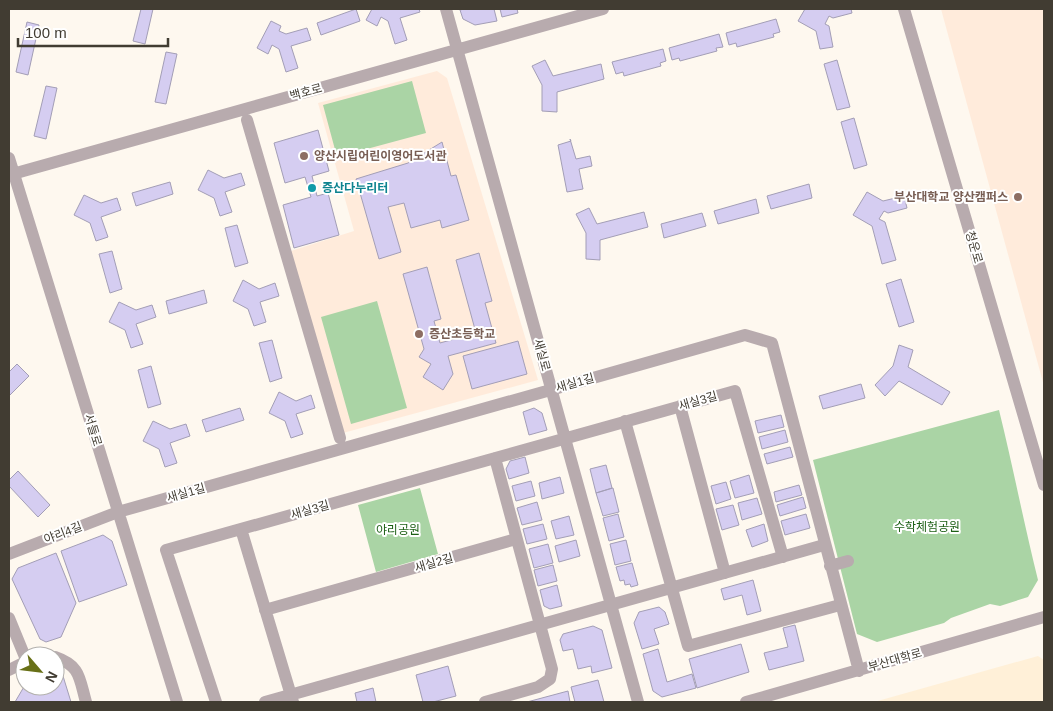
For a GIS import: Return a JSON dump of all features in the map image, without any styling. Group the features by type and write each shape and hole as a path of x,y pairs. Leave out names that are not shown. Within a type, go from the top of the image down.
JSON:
{"street":[{"name":"새실로","path":"446,9 638,702"},
{"name":"백호로","path":"11,174 603,9"},
{"name":"청운로","path":"904,9 1044,485"},
{"path":"247,120 340,438"},
{"name":"서들로","path":"9,158 11,174 177,702"},
{"name":"새실1길","path":"118,512 745,335 772,343 824,545 859,671"},
{"name":"새실3길","path":"216,702 166,550 735,391 783,557"},
{"path":"680,406 725,573"},
{"path":"625,422 688,646 840,605"},
{"path":"484,702 538,687 550,679 552,669 495,458"},
{"name":"야리4길","path":"9,554 118,512"},
{"path":"241,529 292,699"},
{"name":"새실2길","path":"265,610 516,539"},
{"path":"265,702 292,699 611,604 824,545"},
{"path":"830,566 848,561"},
{"name":"부산대학로","path":"746,702 1044,617"},
{"path":"9,618 20,646"},
{"path":"65,661 77,670 86,702"}],"shaded area":[{"name":"부산대학교 양산캠퍼스","path":"941,9 1044,9 1044,386"},
{"path":"437,71 447,78 538,380 343,433 291,251 354,231 318,103"},
{"path":"1038,656 1044,660 1044,702 874,702"}],"green space":[{"path":"412,81 426,133 337,157 323,105"},
{"path":"377,301 407,408 351,424 321,317"},
{"name":"수학체험공원","path":"999,410 1038,580 1028,597 1000,606 990,604 951,618 944,623 877,642 857,634 813,460"},
{"name":"야리공원","path":"420,488 438,554 376,572 358,505"}],"building":[{"path":"141,9 153,9 145,44 133,41"},
{"path":"356,9 360,21 321,35 317,23"},
{"path":"372,9 419,9 420,12 400,18 407,40 395,44 388,21 381,17 377,26 366,20"},
{"path":"494,9 497,21 475,25 463,19 460,10"},
{"path":"500,9 517,9 518,13 502,17"},
{"path":"805,9 851,9 852,13 833,18 829,16 825,24 829,26 833,47 820,49 816,31 798,21"},
{"path":"776,19 780,32 773,34 774,37 737,47 736,43 729,45 726,33"},
{"path":"271,21 281,26 279,31 286,34 307,28 311,40 291,46 298,68 286,72 279,49 272,45 268,54 257,48"},
{"path":"27,22 39,25 28,75 16,72"},
{"path":"719,34 723,47 716,48 717,51 680,61 679,58 672,60 669,48"},
{"path":"663,49 666,61 660,63 661,66 624,76 623,72 616,74 612,62"},
{"path":"166,52 177,54 166,104 155,102"},
{"path":"545,60 553,76 601,64 604,79 557,92 557,112 542,111 542,85 532,66"},
{"path":"837,60 850,107 837,110 824,64"},
{"path":"46,86 57,88 46,139 34,136"},
{"path":"854,118 867,165 854,169 841,122"},
{"name":"증산다누리터","path":"318,130 329,171 312,176 317,196 328,193 339,235 294,248 283,205 311,197 305,177 285,183 274,143"},
{"path":"571,141 576,159 590,156 592,166 579,169 583,189 567,192 558,145"},
{"path":"442,142 451,176 456,175 469,220 442,228 440,220 411,228 404,203 388,207 401,252 379,259 356,179 408,163"},
{"path":"208,170 224,178 241,173 245,185 225,192 232,212 220,216 214,198 198,190"},
{"path":"170,182 173,194 136,206 132,193"},
{"path":"809,184 812,198 771,209 767,196"},
{"path":"867,192 883,201 904,196 907,208 888,213 884,211 879,219 885,222 896,260 882,264 872,226 853,215"},
{"path":"84,195 101,203 117,198 121,210 101,217 108,237 96,241 90,223 74,215"},
{"path":"756,199 759,213 718,224 714,211"},
{"path":"589,208 597,224 644,212 648,227 600,240 600,260 586,259 586,233 576,214"},
{"path":"702,213 706,226 664,238 661,224"},
{"path":"237,225 248,263 235,267 225,228"},
{"path":"112,251 122,289 110,293 99,254"},
{"path":"479,253 492,301 485,303 496,343 448,356 453,374 443,390 423,377 431,364 419,357 424,349 403,274 427,267 441,319 434,321 440,343 476,333 456,260"},
{"path":"901,279 914,322 899,327 886,284"},
{"path":"243,280 259,289 275,283 279,296 260,302 266,322 254,326 248,309 233,301"},
{"path":"204,290 207,303 169,314 166,301"},
{"path":"119,302 136,310 152,305 156,317 136,324 143,344 131,348 125,330 109,322"},
{"path":"272,340 282,378 270,382 259,343"},
{"path":"518,341 527,374 472,389 463,356"},
{"path":"899,345 913,350 908,367 950,392 942,405 899,381 885,396 875,385 893,366"},
{"path":"17,364 29,376 9,396 9,372"},
{"path":"151,366 161,404 148,408 138,370"},
{"path":"861,384 865,398 823,409 819,396"},
{"path":"279,392 296,401 311,395 315,408 296,414 303,434 291,438 285,421 269,413"},
{"path":"240,408 244,420 206,432 202,420"},
{"path":"534,408 542,413 547,430 529,435 523,412"},
{"path":"781,415 784,427 758,433 755,421"},
{"path":"153,421 170,429 186,424 190,436 170,443 177,463 165,467 159,449 143,441"},
{"path":"785,430 788,442 762,449 759,437"},
{"path":"790,447 793,457 767,464 764,454"},
{"path":"525,457 529,473 509,479 506,469 510,461"},
{"path":"606,465 612,488 596,493 590,469"},
{"path":"18,471 50,505 38,517 9,486 9,480"},
{"path":"749,475 754,493 735,498 730,481"},
{"path":"560,477 564,493 542,499 539,483"},
{"path":"531,481 535,496 516,501 512,486"},
{"path":"726,482 731,499 716,504 711,486"},
{"path":"799,485 802,495 776,502 774,492"},
{"path":"613,488 619,512 603,516 596,493"},
{"path":"803,497 806,508 780,516 777,505"},
{"path":"757,498 762,514 742,520 738,503"},
{"path":"537,502 542,520 522,525 517,508"},
{"path":"733,505 739,525 722,530 716,509"},
{"path":"618,514 624,537 609,541 603,518"},
{"path":"806,514 810,528 785,535 781,521"},
{"path":"569,516 574,535 556,539 551,521"},
{"path":"543,524 547,539 527,544 523,529"},
{"path":"764,524 768,541 752,547 746,530"},
{"path":"103,535 112,541 127,585 79,602 61,551"},
{"path":"576,540 580,556 559,562 555,546"},
{"path":"626,540 631,561 615,565 610,544"},
{"path":"548,544 553,563 534,568 529,549"},
{"path":"56,553 76,603 61,637 46,642 40,639 12,579 18,568"},
{"path":"632,563 638,585 631,587 630,584 625,585 624,580 620,581 616,567"},
{"path":"553,565 557,581 538,586 534,570"},
{"path":"753,580 761,611 747,615 742,595 724,600 721,589"},
{"path":"557,585 562,606 550,609 544,606 540,590"},
{"path":"659,607 665,612 669,624 654,629 659,644 642,649 634,623 639,612"},
{"path":"795,625 804,661 769,670 764,653 788,647 783,628"},
{"path":"593,626 602,630 612,668 592,673 591,666 578,669 573,649 563,651 560,640 563,634"},
{"path":"741,644 749,672 697,688 689,659"},
{"path":"658,649 667,682 692,674 696,688 662,697 653,691 643,654"},
{"path":"448,666 456,696 433,702 423,702 416,675"},
{"path":"598,680 604,702 575,702 571,687"},
{"path":"65,682 71,702 15,702 19,696 65,696"},
{"path":"373,688 376,702 357,702 355,693"},
{"path":"568,691 570,702 527,702"}],"place":[{"name":"양산시립어린이영어도서관","path":"304,156"},
{"name":"증산다누리터","path":"312,188"},
{"name":"부산대학교 양산캠퍼스","path":"1018,197"},
{"name":"증산초등학교","path":"419,334"}]}
